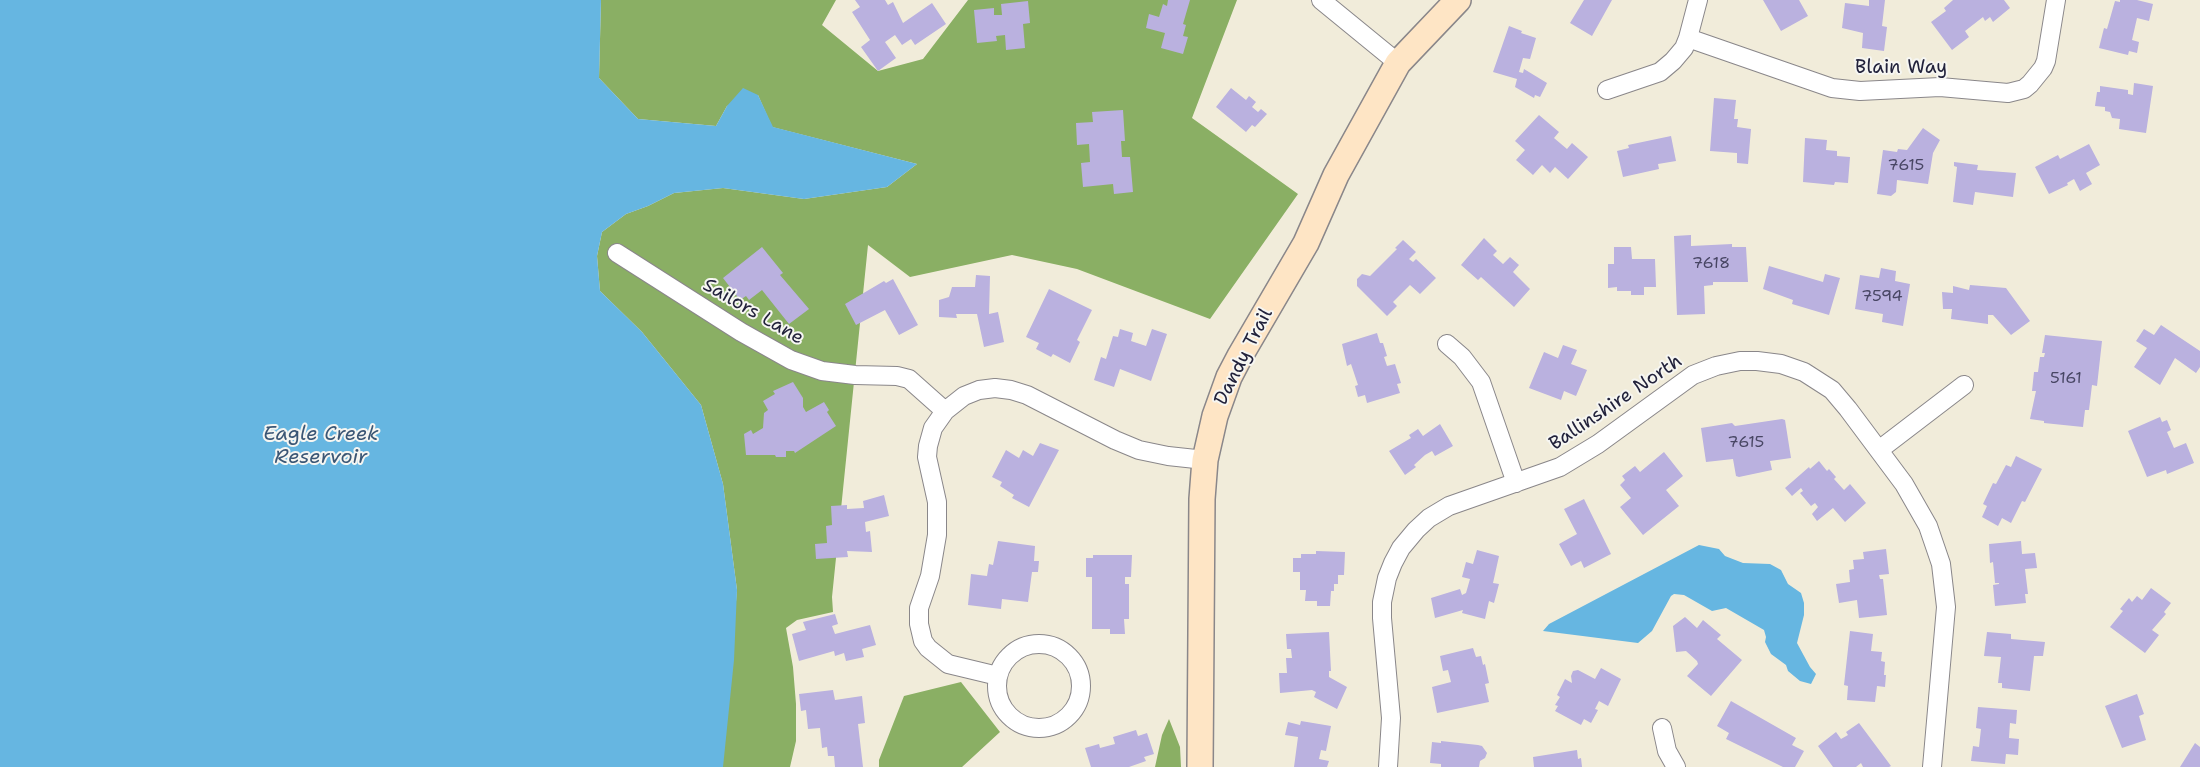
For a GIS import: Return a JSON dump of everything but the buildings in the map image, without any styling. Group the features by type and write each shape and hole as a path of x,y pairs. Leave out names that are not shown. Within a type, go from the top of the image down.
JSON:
{"street":[{"path":"1321,0 1398,63"},
{"name":"Dandy Trail","path":"1200,767 1202,499 1205,460 1215,416 1229,377 1306,243 1336,175 1398,63 1458,0"},
{"path":"1607,90 1660,72 1674,61 1688,38 1698,0"},
{"name":"Blain Way","path":"1688,38 1832,88 1872,91 1940,87 2000,93 2016,92 2030,84 2041,72 2046,61 2056,0"},
{"name":"Sailors Lane","path":"617,253 768,349 790,360 822,371 855,375 897,376 908,379 945,411"},
{"path":"1447,344 1462,357 1481,382 1516,483"},
{"name":"Ballinshire North","path":"1388,767 1391,718 1382,610 1385,586 1393,563 1406,542 1436,514 1457,503 1560,467 1598,444 1693,375 1716,366 1740,361 1781,364 1804,372 1832,390 1904,484 1922,513 1939,556 1944,582 1945,624 1932,767"},
{"path":"1879,450 1964,385"},
{"path":"998,676 948,664 928,648 920,632 919,608 930,576 937,535 937,502 927,457 928,446 933,428 945,411 964,396 979,390 995,388 1011,390 1027,395 1115,440 1139,450 1168,456 1205,460"},
{"path":"1048,644 1066,653 1074,662 1080,674 1080,694 1076,706 1063,720 1051,726 1032,727 1020,723 1005,710 997,690 998,676 1003,664 1016,650 1028,645 1048,644"},
{"path":"1662,728 1668,751 1676,767"}],"green space":[{"path":"601,0 836,0 822,25 878,71 923,59 968,0 1237,0 1192,118 1298,194 1210,319 1077,269 1012,255 910,277 868,245 832,597 833,612 797,620 786,628 793,667 796,704 796,741 790,767 722,767 737,590 723,484 701,405 642,332 600,291 597,256 602,232 626,214 674,193 723,188 804,199 887,187 917,164 772,127 758,95 727,106 716,126 638,119 599,78"},
{"path":"961,682 1000,732 962,767 879,767 879,760 904,696"},
{"path":"1169,719 1180,747 1181,767 1155,767 1162,735"}],"water":[{"name":"Eagle Creek Reservoir","path":"0,0 601,0 599,78 638,119 716,126 727,106 743,88 758,95 773,127 917,164 887,187 804,199 723,188 674,193 626,214 602,232 597,256 600,291 642,332 701,405 723,484 737,590 734,660 723,767 0,767"},
{"path":"1699,545 1719,549 1725,556 1743,563 1770,564 1781,570 1788,584 1801,593 1804,603 1804,615 1797,643 1816,674 1811,684 1800,681 1788,671 1786,665 1771,654 1765,642 1764,630 1726,608 1712,611 1684,595 1674,594 1671,596 1652,631 1638,643 1543,631 1549,624"}]}
